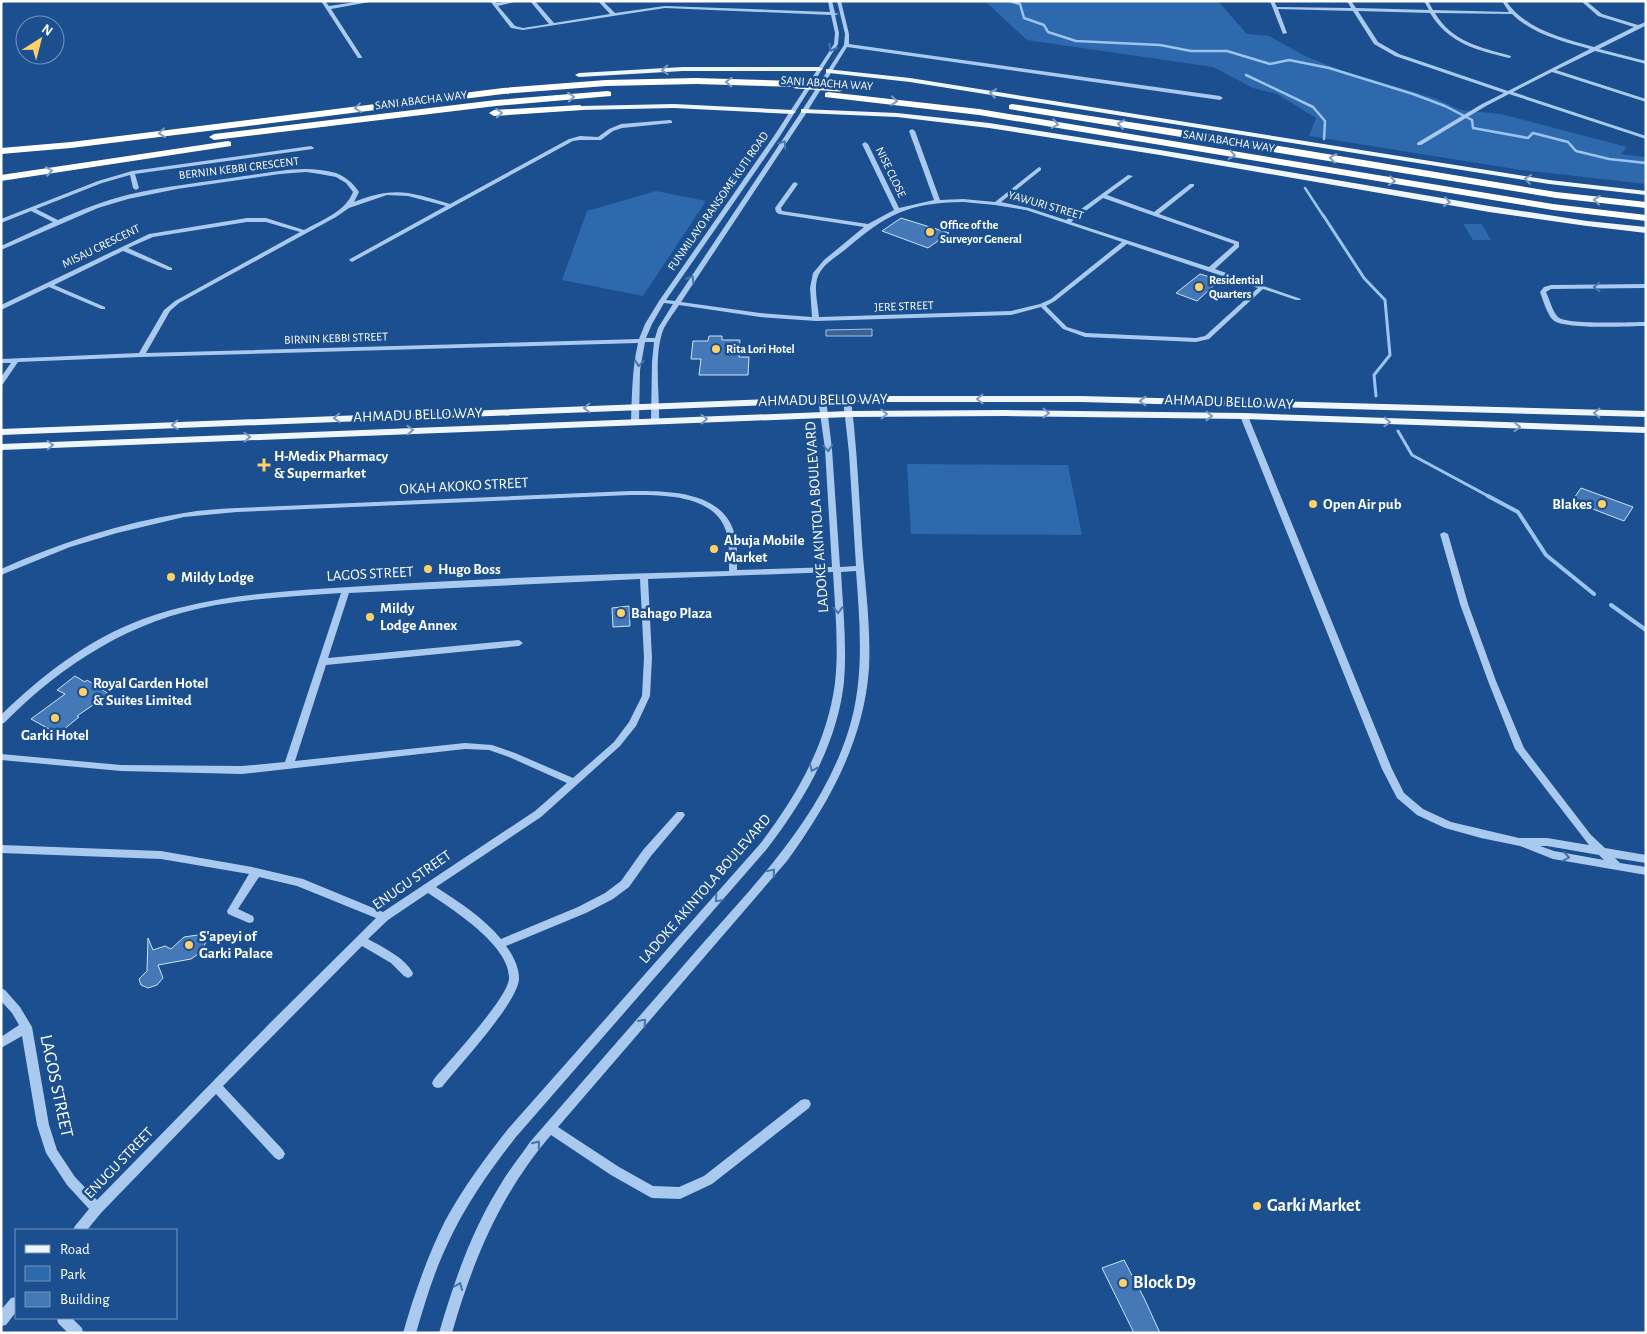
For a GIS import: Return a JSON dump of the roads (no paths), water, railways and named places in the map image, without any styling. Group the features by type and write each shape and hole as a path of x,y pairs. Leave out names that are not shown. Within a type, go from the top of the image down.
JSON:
{"highway":[{"path":"430,90 578,76"},
{"path":"504,91 578,76"},
{"name":"SANI ABACHA WAY","path":"1,151 71,145 504,91 606,84 686,82 796,84 857,88"},
{"name":"SANI ABACHA WAY","path":"21,159 496,103 692,90 788,92 979,112 1553,207 1646,218"},
{"path":"1,141 28,140 190,122 363,99"},
{"path":"969,100 986,103"},
{"path":"496,103 580,108"},
{"name":"SANI ABACHA WAY","path":"1006,106 1208,137 1556,196 1646,205"},
{"path":"1,178 208,147 474,115 580,108"},
{"path":"1127,116 1208,137"},
{"path":"190,122 289,117"},
{"path":"208,147 324,124"},
{"path":"1106,143 1205,150"}],"main road":[{"name":"SANI ABACHA WAY","path":"578,76 683,69 818,69"},
{"name":"SANI ABACHA WAY","path":"829,71 910,80 1549,182 1646,193"},
{"path":"580,108 674,106 792,112"},
{"name":"SANI ABACHA WAY","path":"804,111 859,112 926,118 1106,143 1378,192 1573,222 1646,230"},
{"name":"AHMADU BELLO WAY","path":"1,432 822,399 1080,399 1646,414"},
{"name":"AHMADU BELLO WAY","path":"1,447 849,414 1005,412 1244,416 1646,430"}],"street":[{"path":"323,1 360,57"},
{"path":"328,8 373,1"},
{"path":"493,3 516,1"},
{"path":"532,1 552,24"},
{"path":"600,1 613,14"},
{"path":"748,10 752,1"},
{"name":"FUNMILAYO RANSOME KUTI ROAD","path":"635,422 638,360 642,339 662,301 792,112 818,69 836,44 837,34 830,1"},
{"path":"839,1 847,34 846,45 1220,98"},
{"path":"1272,1 1285,33"},
{"path":"1349,1 1376,43 1385,50 1645,138"},
{"path":"1426,1 1441,25 1452,36 1509,57"},
{"path":"1504,1 1513,13 1539,30 1646,63"},
{"path":"1583,1 1600,15 1638,27"},
{"path":"493,3 513,27 523,29 665,6 842,15"},
{"path":"1275,8 1513,13"},
{"path":"1419,144 1484,104 1646,23"},
{"name":"FUNMILAYO RANSOME KUTI ROAD","path":"655,421 657,340 661,328 676,302 846,45"},
{"path":"1553,71 1646,100"},
{"path":"352,260 571,140 580,138 599,139 611,130 621,126 670,122"},
{"path":"912,131 938,202"},
{"name":"NISE CLOSE","path":"865,144 897,210"},
{"path":"1,221 108,179 132,173 311,148"},
{"path":"998,202 1038,169"},
{"name":"BERNIN KEBBI CRESCENT","path":"1,248 58,222 110,202 139,194 296,171 313,171 344,178 352,184 356,192 348,206"},
{"path":"132,173 136,188"},
{"path":"1067,222 1130,176"},
{"path":"796,184 778,208 779,212 869,226"},
{"path":"1156,213 1192,185"},
{"path":"141,355 166,310 177,302 305,232 348,206 382,194 392,193 451,206"},
{"path":"1103,196 1237,243 1237,246 1210,270"},
{"name":"YAWURI STREET","path":"816,319 813,286 814,278 819,268 869,226 897,210 938,202 998,202 1067,222 1298,299"},
{"path":"31,209 58,222"},
{"name":"MISAU CRESCENT","path":"1,308 151,235 238,221 266,220 305,232"},
{"name":"JERE STREET","path":"662,301 760,314 816,319 1011,313 1042,305 1053,300 1125,242"},
{"path":"122,248 170,269"},
{"path":"49,285 103,308"},
{"path":"1646,286 1551,287 1546,288 1543,292 1554,317 1566,323 1646,324"},
{"path":"1042,305 1065,328 1084,335 1196,340 1207,338 1213,334 1262,287"},
{"name":"BIRNIN KEBBI STREET","path":"15,361 141,355 657,340"},
{"path":"1,362 15,361"},
{"path":"1,383 15,361"},
{"name":"LADOKE AKINTOLA BOULEVARD","path":"409,1333 421,1292 449,1226 476,1180 512,1133 782,824 801,794 814,766 832,715 839,683 840,652 837,569 825,415 822,399"},
{"path":"444,1333 454,1299 481,1233 504,1190 534,1146 783,858 804,831 838,773 858,717 863,684 864,650 860,568 847,399"},
{"path":"1244,416 1387,769 1400,796 1420,812 1448,825 1520,842 1553,855 1646,871"},
{"name":"OKAH AKOKO STREET","path":"1,572 42,554 99,536 184,515 238,510 669,493 691,498 722,516 730,530 733,573"},
{"path":"1444,534 1467,612 1492,681 1520,749 1588,838 1616,865"},
{"name":"LAGOS STREET","path":"1,721 47,677 103,642 145,622 185,609 223,600 258,595 346,590 860,568"},
{"name":"ENUGU STREET","path":"79,1229 216,1086 384,917 538,814 617,744 633,724 646,696 648,658 644,577"},
{"path":"290,765 346,590"},
{"path":"323,662 519,643"},
{"path":"1,757 121,768 242,770 465,746 489,747 573,782"},
{"path":"500,944 573,914 610,896 625,884 647,853 680,815"},
{"path":"1520,842 1547,842 1646,860"},
{"path":"1,850 161,855 256,872 299,882 384,917"},
{"path":"249,919 232,912 256,872"},
{"path":"428,887 477,921 500,944 512,967 514,979 499,1009 438,1082"},
{"path":"362,940 395,960 408,974"},
{"name":"LAGOS STREET","path":"1,994 16,1010 26,1027 43,1125 52,1153 71,1181 97,1209"},
{"path":"1,1043 26,1027"},
{"path":"216,1086 279,1154"},
{"path":"550,1128 615,1171 652,1192 680,1193 708,1180 804,1104"},
{"path":"1,1320 15,1304"},
{"path":"64,1319 77,1333"}],"waterway":[{"path":"1009,1 1020,4 1024,18 1044,25 1048,32 1076,41 1160,45 1191,51 1227,51 1270,64 1289,60 1329,68 1445,106 1472,120 1473,128 1528,138 1533,133 1568,142 1576,151 1609,159 1646,163"},
{"path":"1246,75 1313,107 1325,121 1324,139"},
{"path":"1305,188 1324,217"},
{"path":"1323,215 1364,278 1385,300 1390,355 1374,375 1376,396"},
{"path":"1398,431 1412,455 1490,497"},
{"path":"1488,496 1518,512 1546,555 1594,594"},
{"path":"1611,605 1646,630"}],"place":[{"name":"Office of the Surveyor General","path":"930,232"},
{"name":"Residential Quarters","path":"1199,287"},
{"name":"Rita Lori Hotel","path":"716,349"},
{"name":"H-Medix Pharmacy & Supermarket","path":"264,465"},
{"name":"Open Air pub","path":"1313,504"},
{"name":"Blakes","path":"1602,504"},
{"name":"Abuja Mobile Market","path":"714,549"},
{"name":"Hugo Boss","path":"428,569"},
{"name":"Mildy Lodge","path":"171,577"},
{"name":"Bahago Plaza","path":"621,613"},
{"name":"Mildy Lodge Annex","path":"370,617"},
{"name":"Royal Garden Hotel & Suites Limited","path":"83,692"},
{"name":"Garki Hotel","path":"55,718"},
{"name":"S'apeyi of Garki Palace","path":"189,945"},
{"name":"Garki Market","path":"1257,1206"},
{"name":"Block D9","path":"1123,1283"}]}
